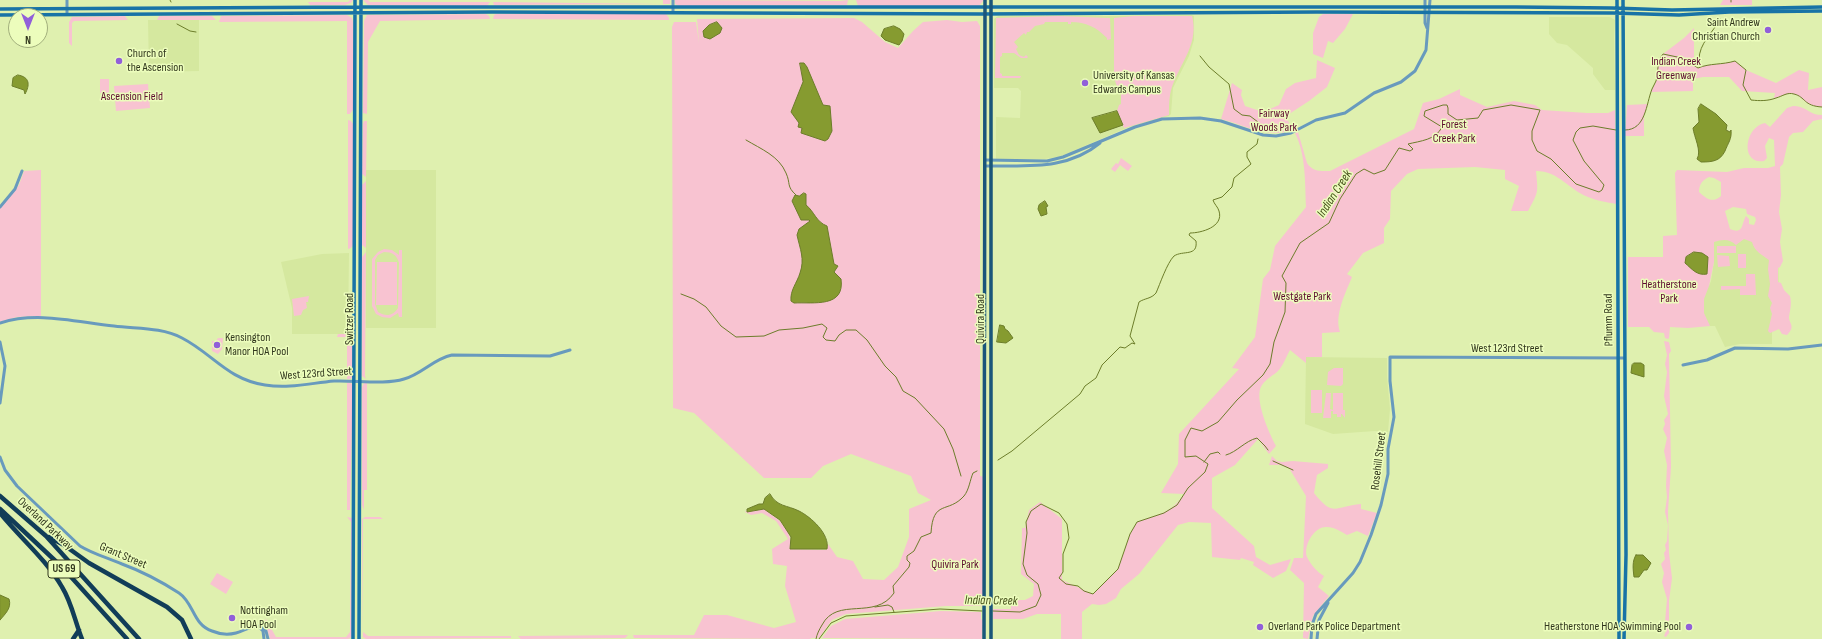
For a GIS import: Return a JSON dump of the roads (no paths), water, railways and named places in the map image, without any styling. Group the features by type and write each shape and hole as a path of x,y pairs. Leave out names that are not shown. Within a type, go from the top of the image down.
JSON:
{"highway":[{"name":"Overland Parkway","path":"0,496 46,536 139,639"},
{"name":"US 69","path":"0,509 63,568 127,639"},
{"path":"0,513 39,557 61,585 71,604 82,639"},
{"path":"46,536 64,545 89,563 167,608 182,620 191,639"},
{"path":"73,639 79,630"}],"main road":[{"name":"Switzer Road","path":"353,639 355,0"},
{"name":"Switzer Road","path":"359,639 361,0"},
{"name":"Quivira Road","path":"984,639 985,0"},
{"name":"Quivira Road","path":"991,0 991,639"},
{"name":"Pflumm Road","path":"1617,0 1619,639"},
{"name":"Pflumm Road","path":"1623,0 1624,639"},
{"path":"0,9 361,7 1623,8 1672,10 1822,7"},
{"path":"0,15 672,12 985,14 1623,13 1679,15 1729,12 1822,11"}],"street":[{"path":"67,0 67,14"},
{"path":"672,12 673,0"},
{"path":"985,160 1047,161 1063,157 1144,124 1162,119 1180,117 1222,121 1263,135 1282,136 1291,134 1316,120 1345,112 1374,93 1406,79 1415,71 1424,57 1427,44 1427,28 1425,23 1427,8 1425,0"},
{"path":"1427,8 1430,0"},
{"path":"985,166 1052,165 1078,157 1102,142"},
{"path":"0,207 15,189 22,171"},
{"name":"West 123rd Street","path":"0,323 18,318 46,318 166,332 190,343 230,373 264,385 290,386 335,381 392,381 406,379 434,362 452,355 550,356 570,350"},
{"path":"0,342 5,366 0,403"},
{"path":"1683,365 1707,360 1735,348 1788,349 1822,345"},
{"name":"West 123rd Street","path":"1390,357 1624,358"},
{"name":"Rosehill Street","path":"1330,600 1353,573 1360,562 1372,535 1386,487 1388,449 1394,417 1390,381 1390,357"},
{"name":"Grant Street","path":"0,457 5,470 17,486 80,546 91,552 132,568 175,591 184,597 200,624 210,631 232,634 252,626 258,626"},
{"path":"1311,639 1312,625 1316,614 1330,600"},
{"path":"1317,639 1319,620 1330,600"},
{"path":"258,626 263,631 264,639"},
{"path":"258,626 266,631 268,639"}],"waterway":[{"path":"1695,64 1699,60 1701,48 1720,19"},
{"path":"177,24 190,31 196,32"},
{"name":"Indian Creek","path":"1625,130 1632,129 1641,121 1656,81 1658,64 1663,54 1682,58 1698,68 1707,65 1735,61 1746,70 1743,85 1751,100 1761,101 1792,94 1798,95 1811,105 1822,107"},
{"path":"1200,56 1209,67 1229,84 1234,109 1242,115 1250,116 1258,122 1262,127 1260,129"},
{"name":"Indian Creek","path":"993,611 1020,612 1036,606 1041,595 1038,584 1027,575 1023,564 1027,533 1026,522 1031,511 1041,504 1059,513 1067,524 1069,538 1063,554 1063,572 1059,578 1066,584 1078,586 1084,591 1093,594 1118,569 1130,534 1137,522 1164,513 1177,505 1188,488 1205,472 1208,464 1196,456 1185,457 1185,440 1191,428 1202,431 1218,422 1237,400 1263,375 1270,364 1274,342 1285,312 1286,283 1282,276 1300,243 1329,223 1340,199 1356,174 1364,169 1374,174 1385,170 1399,148 1410,151 1413,149 1408,144 1436,135 1442,127 1424,116 1425,111 1447,105 1448,114 1457,120 1478,118 1483,110 1511,105 1540,110 1532,131 1532,140 1537,151 1551,159 1576,184 1599,192 1602,190 1604,185 1584,161 1573,140 1576,132 1580,128 1593,126 1616,130"},
{"path":"998,460 1012,451 1080,394 1085,386 1096,378 1102,365 1120,347 1125,348 1132,343 1135,344 1130,336 1139,302 1156,293 1166,268 1174,256 1195,249 1196,241 1189,235 1190,233 1200,232 1210,228 1218,221 1220,217 1219,211 1213,200 1222,197 1232,187 1234,178 1251,164 1247,157 1247,152 1257,144 1258,139"},
{"path":"746,140 774,157 779,162 786,173 791,189 796,195"},
{"path":"681,294 694,299 706,307 721,326 736,337 764,336 779,330 803,328 822,324 827,328 823,337 826,340 835,341 839,335 846,330 856,330 867,340 885,366 896,377 903,391 915,398 944,429 953,449 961,476"},
{"path":"1226,455 1234,452 1253,439 1257,438 1268,450"},
{"path":"1204,462 1210,454 1218,452 1220,454"},
{"path":"1273,461 1293,470"},
{"path":"816,639 821,627 829,616 846,610 877,606 886,601 894,593 893,586 909,567 910,563 907,560 907,556 914,551 921,537 931,533 932,522 938,511 952,505 966,494 973,473 977,471"},
{"path":"875,607 888,605 892,607 894,612"},
{"name":"Indian Creek","path":"819,639 831,623 846,616 940,609 982,611"}],"place":[{"name":"Saint Andrew Christian Church","path":"1768,30"},
{"name":"Church of the Ascension","path":"119,61"},
{"name":"University of Kansas Edwards Campus","path":"1085,83"},
{"name":"Kensington Manor HOA Pool","path":"217,345"},
{"name":"Nottingham HOA Pool","path":"232,618"},
{"name":"Overland Park Police Department","path":"1260,627"},
{"name":"Heatherstone HOA Swimming Pool","path":"1689,627"}],"park label":[{"name":"Indian Creek Greenway","path":"1676,69"},
{"name":"Ascension Field","path":"132,97"},
{"name":"Fairway Woods Park","path":"1274,121"},
{"name":"Forest Creek Park","path":"1454,132"},
{"name":"Heatherstone Park","path":"1669,292"},
{"name":"Westgate Park","path":"1302,297"},
{"name":"Quivira Park","path":"955,565"}]}
